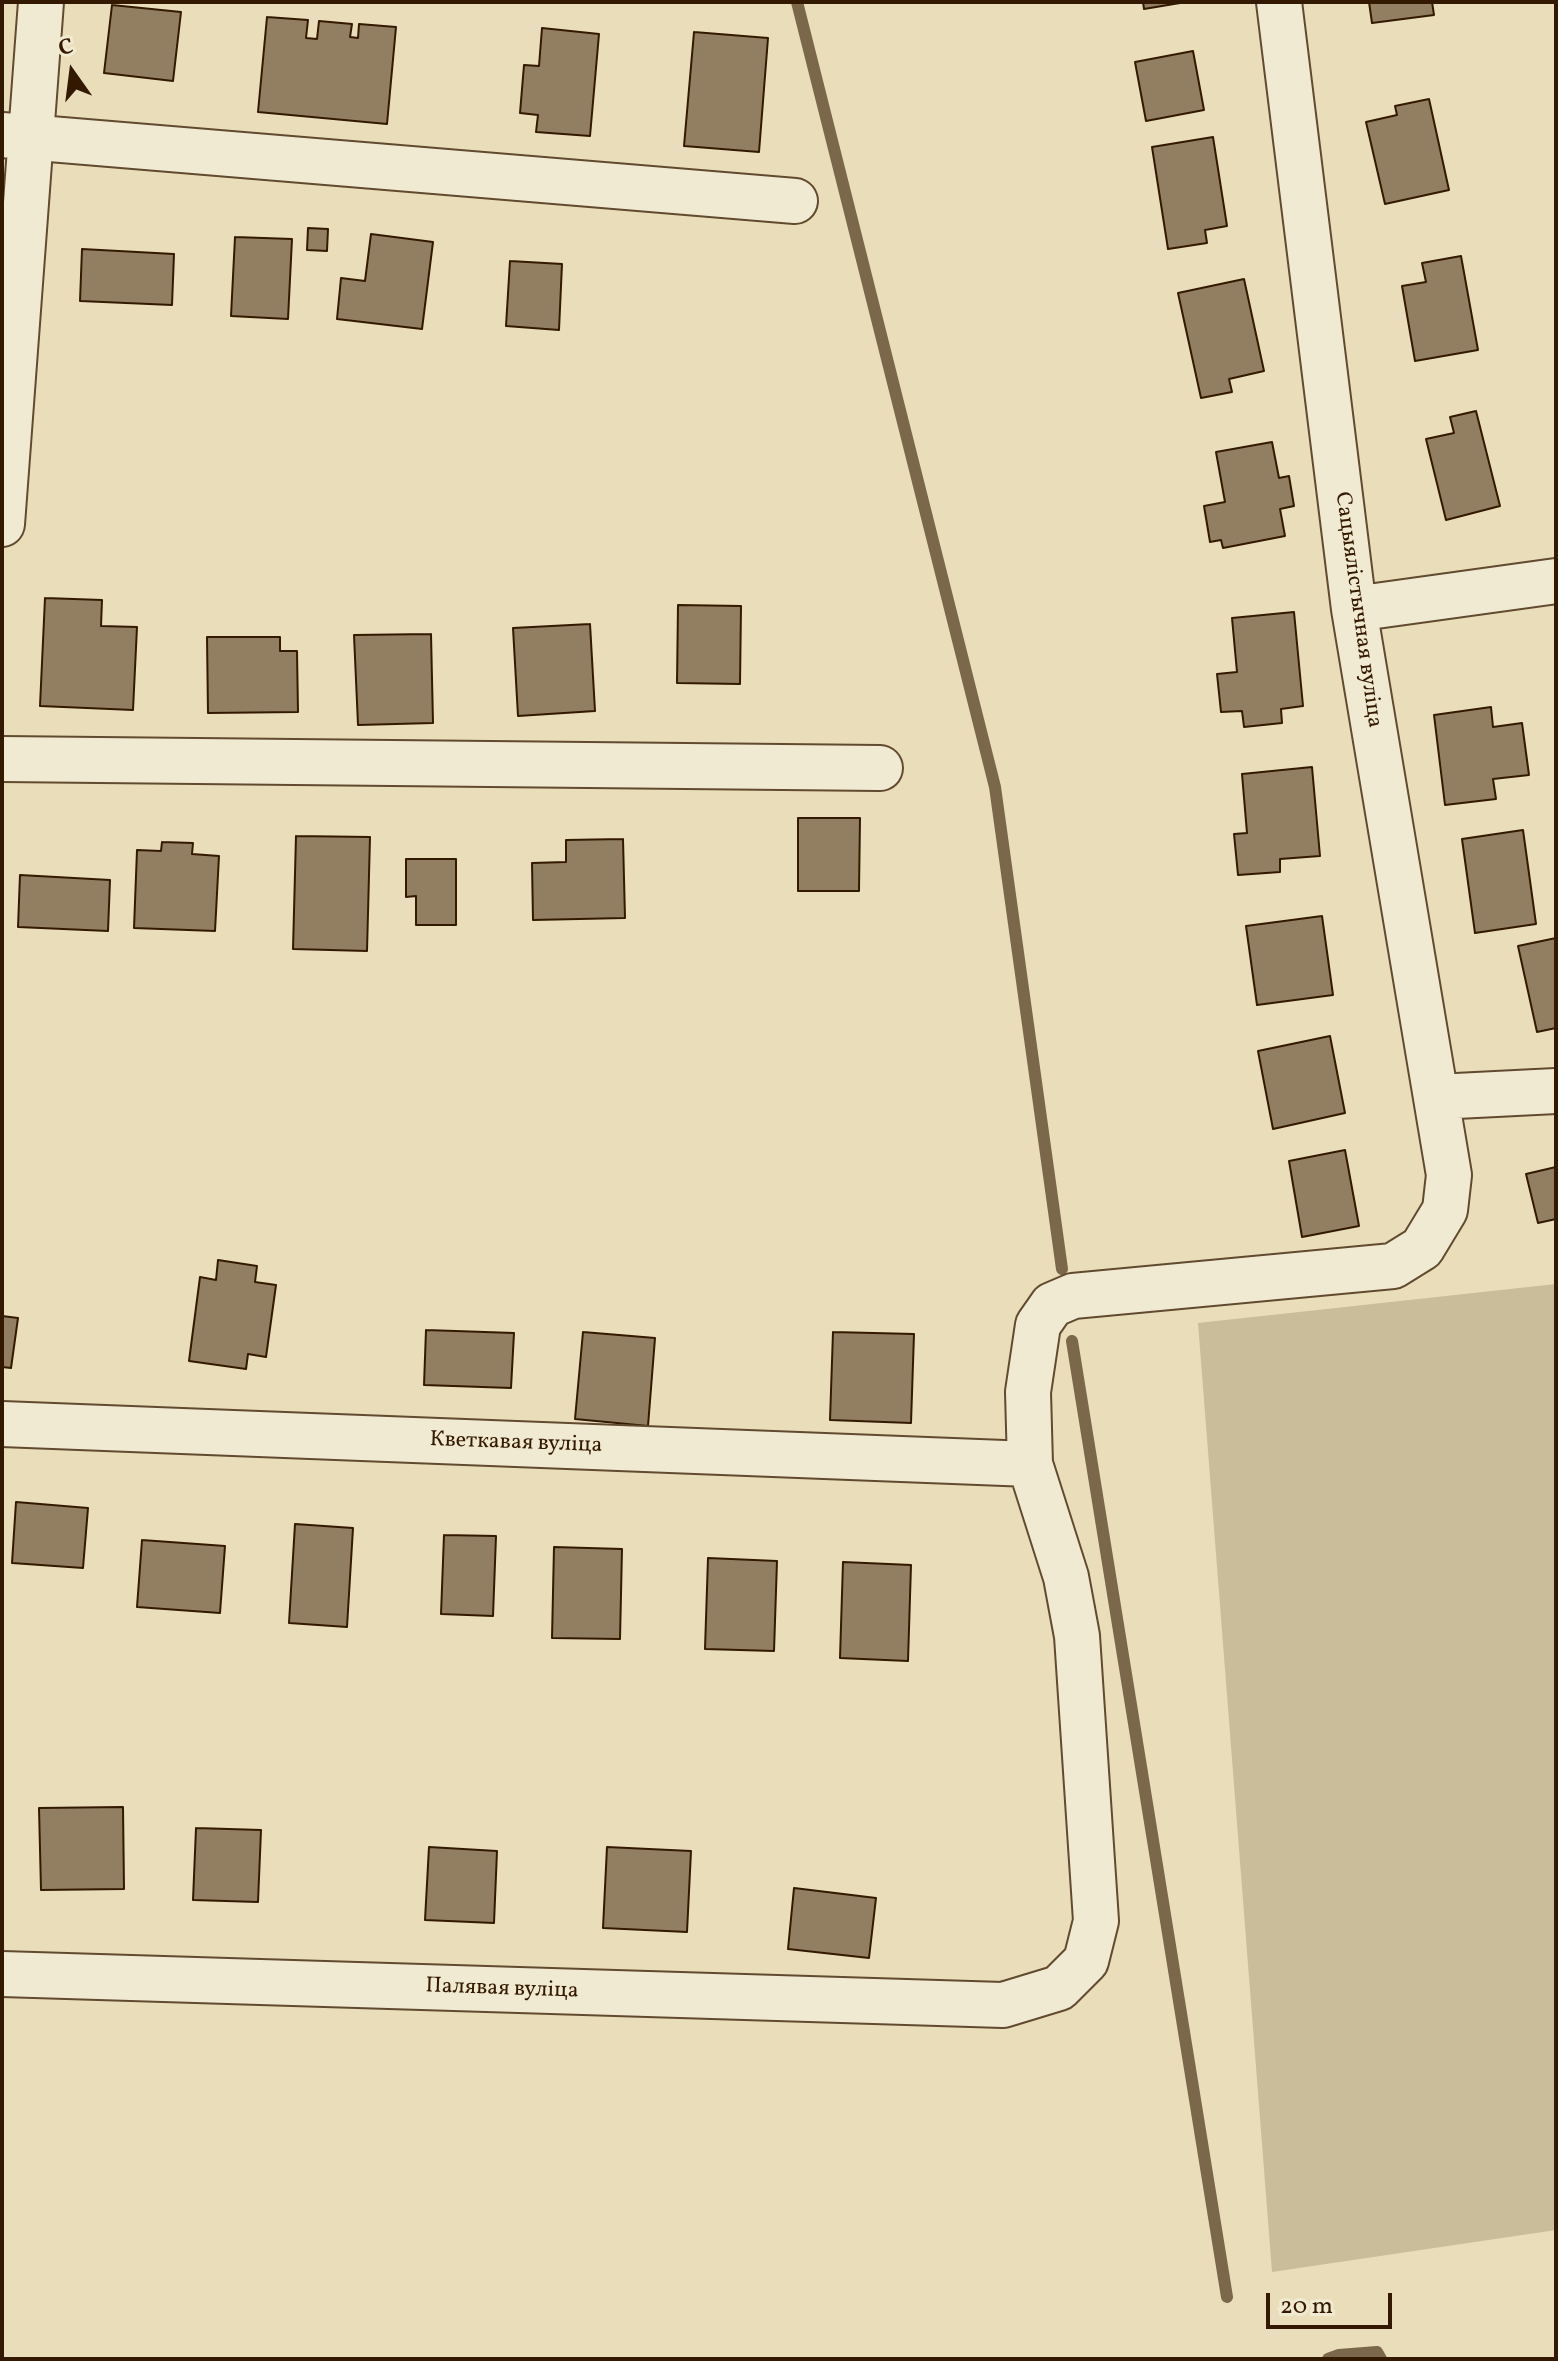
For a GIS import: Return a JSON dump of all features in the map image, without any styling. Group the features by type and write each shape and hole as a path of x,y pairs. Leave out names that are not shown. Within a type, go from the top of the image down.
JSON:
{"street":[{"path":"2,524 18,137 41,2"},
{"name":"Сацыялістычная вуліца","path":"1030,1464 1028,1392 1038,1325 1052,1305 1073,1296 1393,1266 1422,1248 1445,1210 1449,1175 1354,609 1279,2"},
{"path":"18,137 795,201"},
{"path":"1354,609 1556,581"},
{"path":"2,759 880,768"},
{"path":"1436,1097 1556,1091"},
{"name":"Кветкавая вуліца","path":"2,1424 1030,1464"},
{"name":"Палявая вуліца","path":"2,1974 1003,2005 1059,1988 1086,1961 1096,1921 1077,1636 1066,1577 1030,1464"}],"shaded area":[{"path":"1556,1284 1556,2230 1272,2272 1198,1323"}],"building":[{"path":"1143,2 1180,2 1180,3 1144,9"},
{"path":"1369,2 1432,2 1434,15 1372,23"},
{"path":"112,5 181,12 173,81 104,73"},
{"path":"267,17 308,20 306,38 317,39 319,21 352,24 350,37 358,38 359,24 396,27 387,124 258,112"},
{"path":"542,28 599,34 590,136 536,132 538,115 520,113 524,65 539,66"},
{"path":"694,32 768,38 759,152 684,146"},
{"path":"1193,51 1204,110 1146,121 1135,62"},
{"path":"1429,99 1449,190 1385,204 1366,122 1397,115 1395,106"},
{"path":"1213,137 1227,226 1205,230 1207,243 1168,249 1152,147"},
{"path":"308,228 328,229 327,251 307,250"},
{"path":"371,234 433,242 422,329 337,319 341,278 365,281"},
{"path":"235,237 292,239 288,319 231,316"},
{"path":"82,249 174,254 172,305 80,301"},
{"path":"1461,256 1478,350 1415,361 1402,286 1426,282 1422,263"},
{"path":"510,261 562,264 559,330 506,326"},
{"path":"1244,279 1264,371 1229,379 1232,392 1201,398 1178,293"},
{"path":"1476,411 1500,506 1446,520 1426,439 1454,433 1450,417"},
{"path":"1272,442 1279,478 1289,476 1294,506 1280,509 1285,536 1223,548 1221,540 1210,542 1204,506 1225,502 1216,452"},
{"path":"45,598 102,600 101,626 137,627 133,710 40,706"},
{"path":"678,605 741,606 740,684 677,683"},
{"path":"1294,612 1303,706 1281,709 1282,723 1244,727 1242,711 1221,712 1217,674 1237,672 1232,618"},
{"path":"590,624 595,711 518,716 513,628"},
{"path":"431,634 433,723 358,725 354,635"},
{"path":"207,637 280,637 280,651 297,651 298,712 208,713"},
{"path":"1491,707 1493,727 1522,723 1529,775 1493,779 1496,799 1445,805 1434,715"},
{"path":"1312,767 1320,856 1280,859 1280,872 1238,875 1234,834 1247,833 1242,774"},
{"path":"798,818 860,818 859,891 798,891"},
{"path":"1523,830 1536,924 1475,933 1462,839"},
{"path":"296,836 370,837 367,951 293,949"},
{"path":"623,839 625,918 533,920 532,863 566,862 566,840"},
{"path":"162,842 193,843 192,854 219,856 215,931 134,928 137,850 161,851"},
{"path":"406,859 456,859 456,925 416,925 416,896 406,897"},
{"path":"20,875 110,880 108,931 18,927"},
{"path":"1322,916 1333,995 1257,1005 1246,926"},
{"path":"1556,938 1556,1028 1537,1032 1518,946"},
{"path":"1330,1036 1345,1113 1273,1129 1258,1051"},
{"path":"1345,1150 1359,1226 1302,1237 1289,1161"},
{"path":"1556,1167 1556,1219 1538,1223 1526,1174"},
{"path":"218,1260 257,1266 255,1282 276,1285 266,1357 248,1354 246,1369 189,1361 200,1277 216,1280"},
{"path":"2,1316 18,1318 11,1368 2,1367"},
{"path":"426,1330 514,1333 511,1388 424,1385"},
{"path":"583,1332 655,1338 648,1426 575,1419"},
{"path":"833,1332 914,1334 911,1423 830,1420"},
{"path":"16,1502 88,1508 83,1568 12,1563"},
{"path":"295,1524 353,1528 347,1627 289,1623"},
{"path":"444,1535 496,1536 493,1616 441,1614"},
{"path":"142,1540 225,1546 220,1613 137,1607"},
{"path":"554,1547 622,1549 620,1639 552,1638"},
{"path":"708,1558 777,1561 774,1651 705,1649"},
{"path":"843,1562 911,1565 908,1661 840,1658"},
{"path":"123,1807 124,1889 41,1890 39,1808"},
{"path":"196,1828 261,1830 258,1902 193,1900"},
{"path":"429,1847 497,1851 494,1923 425,1920"},
{"path":"607,1847 691,1851 687,1932 603,1928"},
{"path":"794,1888 876,1898 869,1958 788,1949"}],"waterway":[{"path":"797,2 995,787 1062,1269"},
{"path":"1072,1341 1227,2297"},
{"path":"1328,2359 1339,2355 1377,2352 1381,2359"}]}
